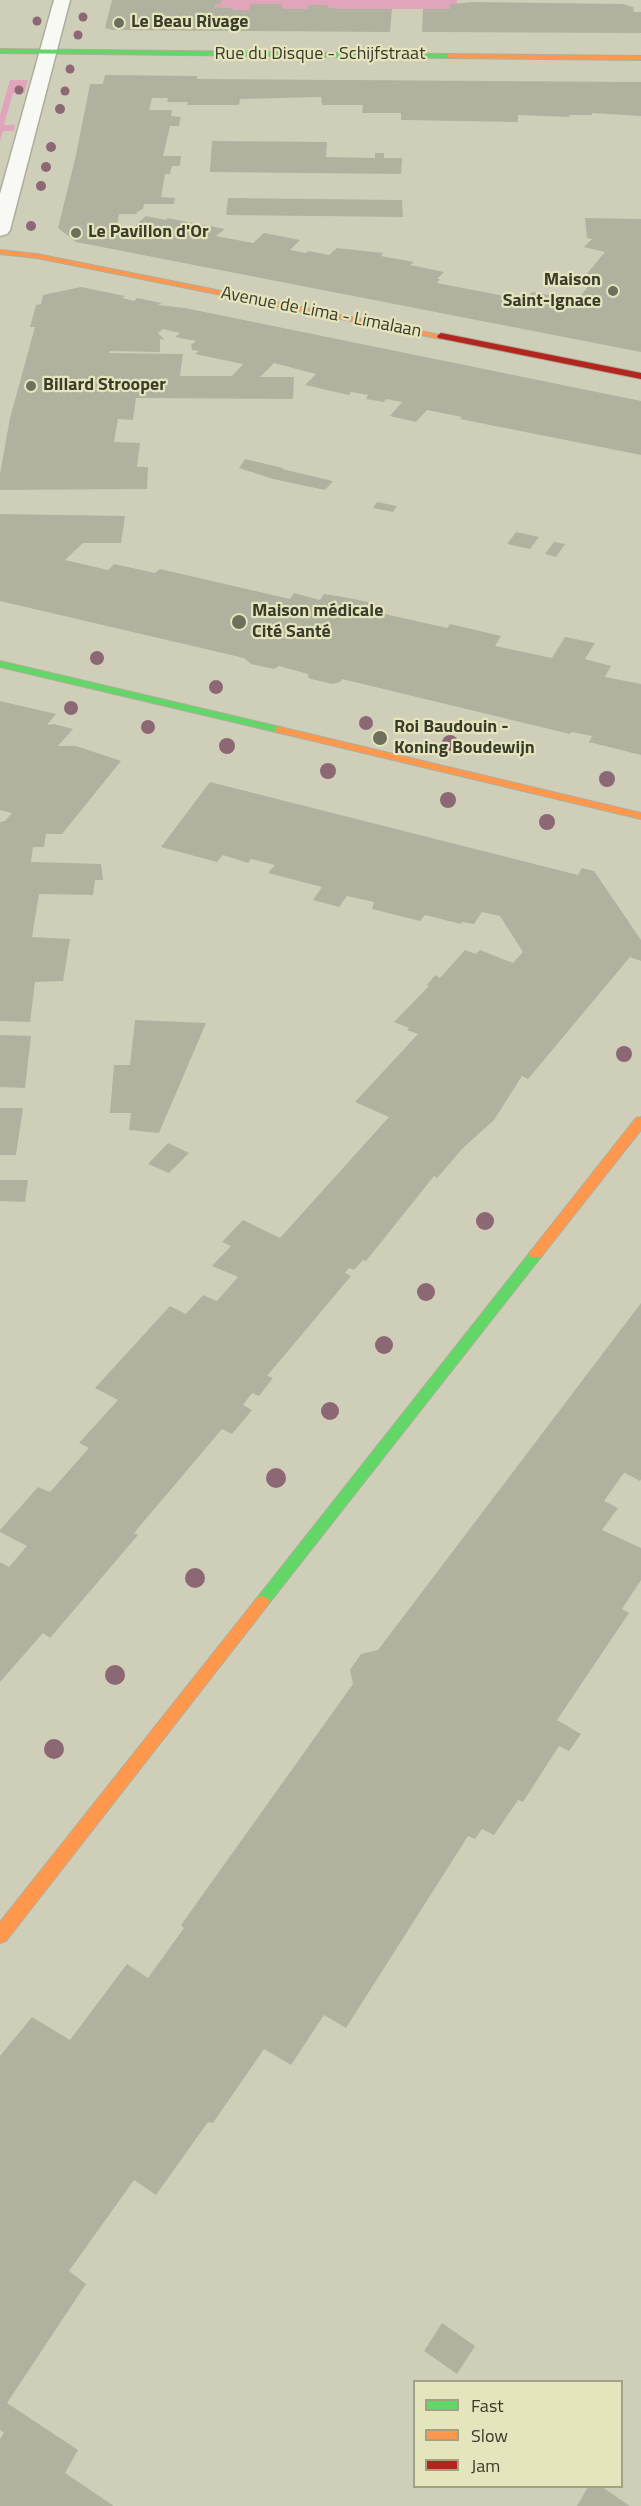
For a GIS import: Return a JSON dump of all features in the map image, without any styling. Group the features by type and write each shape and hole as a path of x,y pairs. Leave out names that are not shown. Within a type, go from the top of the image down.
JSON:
{"street":[{"path":"0,231 62,0"},
{"name":"Rue du Disque - Schijfstraat","path":"0,51 641,58"},
{"name":"Avenue de Lima - Limalaan","path":"0,252 37,256 641,376"},
{"path":"0,664 641,816"},
{"path":"0,1935 641,1121"}],"shaded area":[{"path":"221,0 457,0 457,4 450,4 450,9 340,9 327,7 327,5 308,5 307,9 282,9 282,4 249,10 232,10 232,8 216,7 216,4 221,4"},
{"path":"10,80 28,80 24,93 13,93 4,125 15,125 14,131 3,131 0,141 0,115"}],"building":[{"path":"112,0 221,0 221,4 216,4 215,7 233,8 232,10 249,10 250,4 282,4 282,9 307,9 308,5 328,5 327,7 340,9 392,9 390,32 113,30 105,28"},
{"path":"473,2 623,4 633,7 634,12 641,12 641,33 422,32 423,9 450,9 450,4"},
{"path":"105,75 197,76 197,79 641,82 641,116 592,113 592,115 569,115 570,117 518,115 518,122 401,120 401,113 362,113 363,105 322,105 321,97 240,99 239,105 187,105 188,102 167,102 168,98 152,98 149,110 172,110 171,116 181,117 179,126 170,126 163,156 181,156 180,166 172,166 170,174 165,174 161,197 175,198 174,204 144,204 143,209 137,214 119,214 117,228 129,231 146,216 225,229 216,236 253,243 264,233 300,240 290,250 306,253 308,251 329,255 337,248 383,253 381,256 414,262 410,265 444,272 437,279 440,279 437,283 525,300 532,292 577,300 595,278 585,276 605,252 584,247 592,239 587,238 585,218 641,219 641,352 76,242 58,228 90,84 103,84"},
{"path":"212,141 327,142 326,157 375,158 375,153 384,153 384,158 402,158 401,174 210,172"},
{"path":"228,198 402,200 403,217 226,215"},
{"path":"81,287 125,296 122,298 134,301 137,298 162,303 158,305 185,308 641,401 641,455 460,419 462,417 427,410 416,422 390,416 402,402 366,399 368,395 351,392 349,395 305,385 316,374 274,363 260,377 294,377 293,399 136,398 133,420 118,419 114,442 140,443 137,467 148,467 147,489 0,490 0,474 10,418 35,327 30,327 36,305 41,304 43,295","holes":["163,329 180,333 175,337 196,341 191,345 192,350 199,351 195,354 243,364 232,376 180,376 183,354 109,353 110,351 160,352 160,339 165,340 158,333"]},
{"path":"245,459 333,481 325,490 273,479 239,468"},
{"path":"377,502 397,506 393,512 373,508"},
{"path":"0,514 125,516 121,543 83,543 65,560 108,570 114,564 155,573 160,569 290,599 294,593 320,600 324,594 349,598 377,604 371,611 447,628 450,624 501,636 495,646 552,658 565,637 595,643 585,659 611,666 605,677 641,684 641,755 589,742 592,736 572,732 570,734 342,679 332,684 311,679 308,674 279,666 274,669 251,664 244,658 0,601"},
{"path":"516,532 539,537 530,549 507,544"},
{"path":"554,542 565,544 556,557 545,554"},
{"path":"0,701 56,714 47,725 54,724 73,729 58,746 76,746 121,761 62,834 46,834 44,847 33,847 31,862 101,864 103,880 95,880 93,895 39,894 32,937 70,939 63,981 35,982 30,1022 0,1021 0,822 5,821 12,813 0,810"},
{"path":"210,782 578,875 582,868 594,871 641,940 641,961 630,957 528,1079 522,1076 494,1120 463,1148 437,1178 434,1176 366,1261 363,1260 354,1270 349,1268 345,1273 351,1276 267,1376 273,1378 259,1396 252,1393 243,1405 252,1410 232,1434 222,1429 134,1533 138,1535 50,1638 43,1633 0,1682 0,1562 9,1567 27,1546 0,1530 38,1487 50,1492 89,1448 79,1443 118,1400 95,1388 170,1306 186,1314 203,1295 217,1301 238,1277 212,1266 231,1246 222,1242 243,1220 280,1238 389,1117 355,1102 418,1034 394,1022 429,986 427,985 435,975 440,978 465,950 476,954 480,950 513,963 523,952 500,916 482,912 474,924 462,922 461,924 425,915 420,921 372,909 374,902 347,896 339,907 313,900 322,887 268,873 275,865 251,859 248,863 223,855 217,862 161,847"},
{"path":"135,1020 206,1023 159,1133 129,1130 131,1113 110,1113 114,1065 130,1065"},
{"path":"0,1035 31,1036 25,1088 0,1087"},
{"path":"0,1108 23,1108 16,1155 0,1155"},
{"path":"168,1143 189,1153 169,1173 148,1164"},
{"path":"0,1180 28,1180 25,1202 0,1201"},
{"path":"641,1303 641,1479 640,1481 623,1474 604,1501 618,1508 602,1530 641,1548 641,1580 622,1609 629,1613 557,1720 581,1734 569,1751 559,1746 523,1802 518,1800 494,1835 482,1829 475,1839 468,1836 346,2028 324,2015 291,2065 264,2049 213,2123 208,2122 156,2195 134,2180 69,2271 86,2284 7,2403 78,2450 65,2473 114,2506 0,2506 0,2439 4,2433 0,2430 0,2056 32,2017 70,2040 127,1964 148,1978 184,1928 181,1925 353,1684 350,1670 361,1654 378,1650"},
{"path":"442,2323 475,2346 457,2374 424,2351"},
{"path":"587,2488 603,2488 630,2506 577,2506"}],"traffic: fast":[{"path":"0,51 450,56"},
{"path":"0,664 280,730"},
{"path":"262,1602 536,1254"}],"traffic: slow":[{"path":"450,56 641,58"},
{"path":"0,252 37,256 441,336"},
{"path":"280,730 641,816"},
{"path":"536,1254 641,1121"},
{"path":"0,1935 262,1602"}],"traffic: jam":[{"path":"441,336 641,376"}],"place":[{"name":"Le Beau Rivage","path":"119,23"},
{"name":"Le Pavillon d'Or","path":"76,233"},
{"name":"Maison Saint-Ignace","path":"613,291"},
{"name":"Billard Strooper","path":"31,386"},
{"name":"Maison médicale Cité Santé","path":"239,622"},
{"name":"Roi Baudouin - Koning Boudewijn","path":"380,738"}]}
